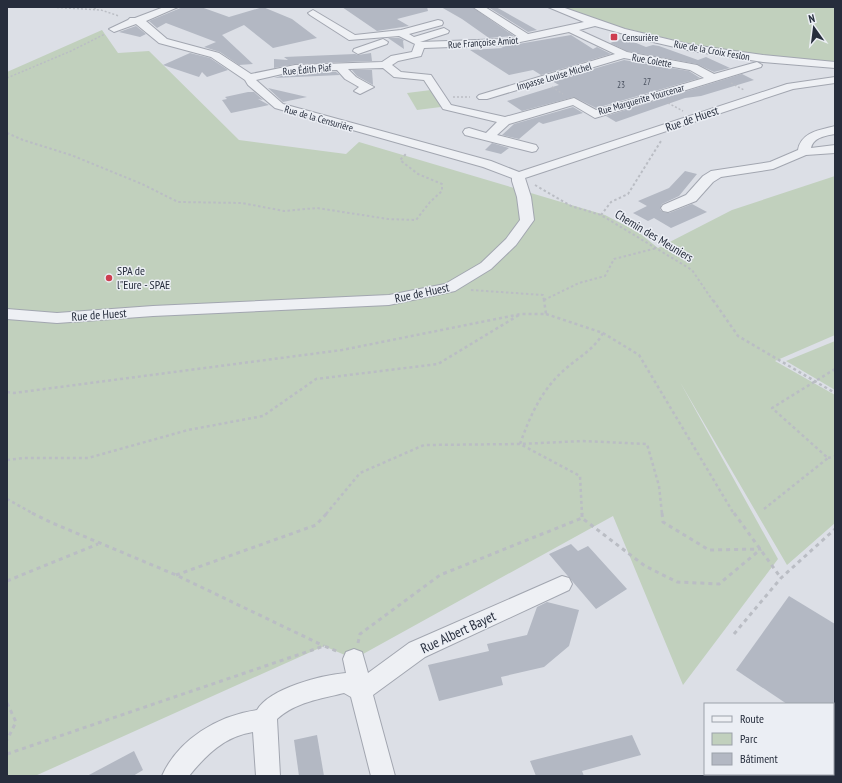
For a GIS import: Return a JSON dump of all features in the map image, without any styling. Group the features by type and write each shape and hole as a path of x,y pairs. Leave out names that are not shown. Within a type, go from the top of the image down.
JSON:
{"street":[{"path":"114,29 133,20 172,7"},
{"path":"478,7 527,38"},
{"name":"Rue de la Croix Feslon","path":"553,7 593,23 727,54 835,66"},
{"path":"313,13 353,38 441,27 421,37 416,43 417,54 395,58 385,65 398,76 427,77 447,106 505,121"},
{"name":"Rue de la Censurière","path":"133,20 143,23 163,41 215,55 249,78 252,83 279,106 487,164 519,176"},
{"name":"Rue Françoise Amiot","path":"358,51 387,42 506,42 593,23"},
{"name":"Rue Colette","path":"570,29 624,55 693,67 716,77"},
{"path":"592,39 625,31"},
{"path":"400,33 416,43"},
{"name":"Impasse Louise Michel","path":"483,96 624,55"},
{"name":"Rue de la Croix Feslon","path":"781,60 810,67 826,77 835,79"},
{"name":"Rue Édith Piaf","path":"249,78 295,68 385,65"},
{"name":"Rue Marguerite Yourcenar","path":"574,101 595,114 757,65"},
{"name":"Rue de Huest","path":"791,86 816,71 816,68 824,65 835,66"},
{"name":"Rue Édith Piaf","path":"341,66 344,74 368,88 360,91"},
{"name":"Rue de Huest","path":"7,314 57,318 153,311 389,300 450,288 486,266 511,242 527,220 524,197 518,181 519,176 791,86 835,79"},
{"path":"488,137 505,121 574,101"},
{"path":"804,152 805,144 809,139 835,130"},
{"path":"469,132 532,148"},
{"path":"668,208 691,198 708,179 716,174 773,165 804,152 835,148"},
{"name":"Rue Albert Bayet","path":"361,691 417,650 562,584"},
{"path":"354,659 383,776"},
{"path":"268,776 264,720 266,713 284,699 345,683 361,691"},
{"path":"174,776 188,757 217,735 235,725 264,720"}],"path":[{"path":"49,7 101,10"},
{"path":"90,7 133,20"},
{"path":"7,78 71,51 114,29"},
{"path":"716,77 757,97"},
{"path":"540,80 574,101"},
{"path":"656,95 694,118"},
{"path":"440,97 483,96"},
{"path":"602,215 604,209 611,202 628,194 670,126"},
{"path":"7,132 23,140 71,155 142,184 178,202 242,203 284,211 316,208 388,219 416,220 430,202 442,191 442,184 418,174 400,160 416,144"},
{"name":"Chemin des Meuniers","path":"519,176 571,206 602,215 692,270 738,336 835,392"},
{"path":"544,300 579,283 606,276 614,259 658,248"},
{"path":"450,288 543,296 546,314"},
{"path":"7,460 24,458 88,458 188,430 264,416 316,379 438,364 521,314"},
{"path":"7,392 14,393 342,350 521,314 546,314 604,333 639,354 734,513 781,578"},
{"path":"520,444 529,418 542,392 563,371 593,348 604,333"},
{"path":"828,458 772,408 835,369"},
{"path":"176,575 316,525 360,473 424,445 520,444 583,441 647,444 659,486 663,522 708,550 761,550"},
{"path":"520,444 580,476 582,518"},
{"path":"764,509 828,458 835,456"},
{"path":"7,499 50,522 176,575 354,659 360,634 440,575 582,518"},
{"path":"582,518 646,566 677,582 719,584 761,550"},
{"path":"734,634 781,578 835,529"},
{"path":"7,581 99,543"},
{"path":"7,754 324,646"},
{"path":"7,704 16,722 7,740"}],"green space":[{"path":"560,7 835,7 835,62 809,59 794,60 713,49 606,24"},
{"path":"102,30 118,53 149,51 239,140 346,154 359,142 605,215 638,232 658,248 732,210 835,176 835,335 775,361 835,395 835,523 787,565 680,382 778,559 683,685 613,516 354,659 324,646 35,776 7,776 7,72"},
{"path":"431,90 441,107 417,110 407,93"},
{"path":"835,341 835,390 786,361"}],"building":[{"path":"183,7 201,7 229,17 263,7 292,19 317,38 273,48 244,25 222,35 253,64 239,65 220,52 204,47 216,42 166,23 157,28 149,21"},
{"path":"342,7 427,7 428,11 397,19 409,26 377,31"},
{"path":"441,7 472,7 514,36 489,38 462,19"},
{"path":"488,7 496,7 537,30 528,32"},
{"path":"136,26 146,34 140,37 119,32"},
{"path":"571,35 593,49 597,47 611,54 541,75 533,70 509,75 470,50 503,48 501,47"},
{"path":"388,38 399,38 404,40 404,49"},
{"path":"624,38 646,47 653,45 659,46 698,60 706,57 730,68 714,72 697,64 627,51 610,43"},
{"path":"190,53 210,58 228,70 207,77 202,72 199,77 163,65"},
{"path":"371,53 372,61 295,64 274,68 274,59 288,60 284,57 358,55"},
{"path":"624,60 689,71 700,78 596,108 574,97 522,111 507,101 559,85 552,81"},
{"path":"352,70 372,70 373,85 357,76"},
{"path":"295,72 336,72 340,75 274,78"},
{"path":"742,74 754,80 701,96 685,98 616,122 606,116"},
{"path":"268,88 307,97 283,102"},
{"path":"254,92 263,100 258,99 269,105 231,113 222,100 227,99 225,97"},
{"path":"573,107 583,113 543,124 539,122 519,139 502,135 514,124"},
{"path":"492,143 509,148 501,154 485,150"},
{"path":"685,171 697,174 679,196 662,204 660,209 663,212 669,213 692,204 707,212 671,228 654,218 648,221 633,213 647,206 638,201 669,188"},
{"path":"571,544 578,551 588,546 627,589 596,609 549,554"},
{"path":"789,596 835,624 835,704 786,703 736,670"},
{"path":"547,602 579,610 569,646 544,667 501,677 503,685 439,701 428,665 489,651 487,644 527,635 537,607"},
{"path":"317,735 324,776 299,776 294,740"},
{"path":"632,735 641,755 582,771 584,776 536,776 530,761"},
{"path":"134,751 143,770 133,776 87,776"}],"place":[{"name":"Censurière","path":"614,37"},
{"name":"SPA de l\"Eure - SPAE","path":"109,278"}]}
